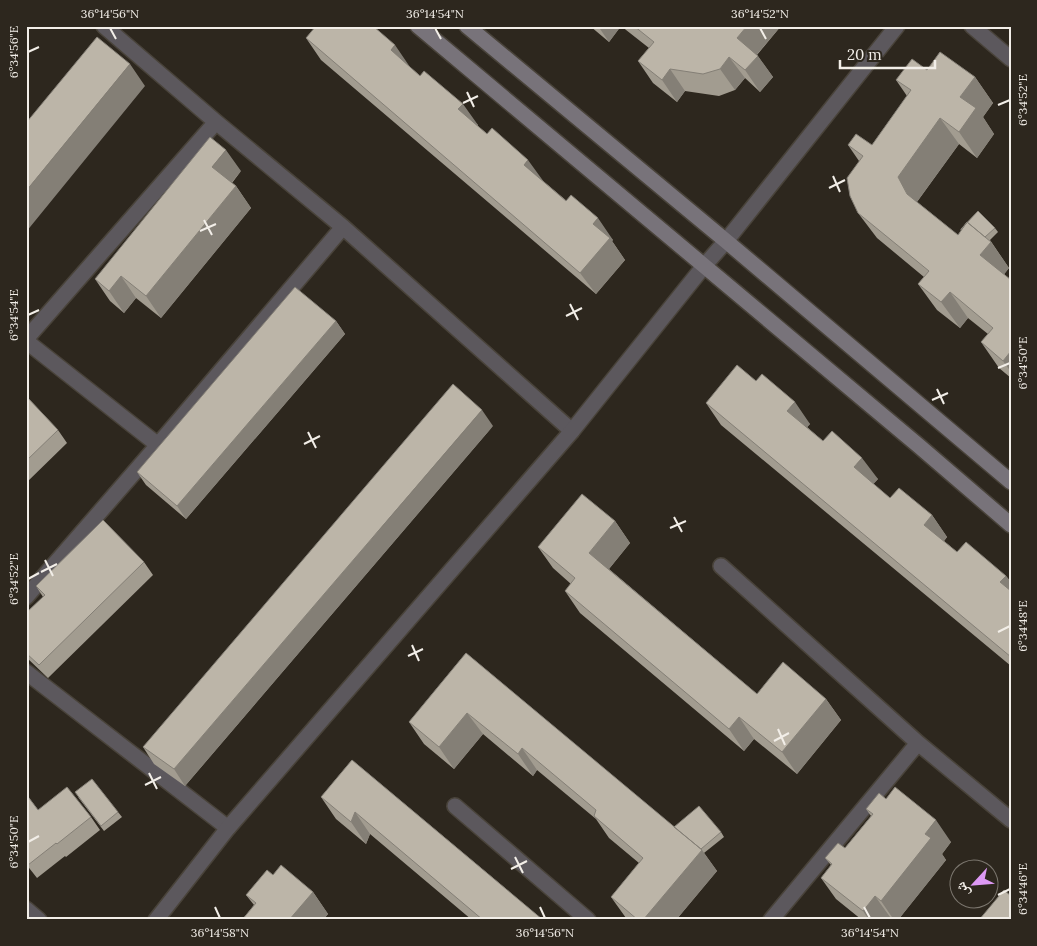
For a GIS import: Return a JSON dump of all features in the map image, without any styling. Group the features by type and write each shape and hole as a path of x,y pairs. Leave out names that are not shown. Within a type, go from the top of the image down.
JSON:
{"main road":[{"path":"418,26 1011,525"},
{"path":"467,26 726,241 1011,482"}],"street":[{"path":"104,26 343,227 572,431"},
{"path":"156,920 228,828 572,431 897,26"},
{"path":"972,26 1011,59"},
{"path":"158,445 26,340 216,122"},
{"path":"26,598 343,227"},
{"path":"721,566 918,743 1011,820"},
{"path":"26,672 228,828"},
{"path":"771,920 918,743"},
{"path":"454,806 588,920"},
{"path":"26,909 39,920"}],"building":[{"path":"316,26 373,26 395,45 391,50 420,76 424,71 463,104 458,109 487,134 492,128 528,160 524,165 566,201 571,195 598,218 593,224 610,238 580,273 306,38"},
{"path":"634,26 747,26 737,38 758,56 745,70 729,57 720,69 703,74 670,69 662,80 638,61 654,42"},
{"path":"97,37 130,64 26,191 26,123"},
{"path":"940,52 975,77 960,97 976,108 959,132 940,118 898,177 907,194 958,235 967,222 991,242 980,255 1011,280 1011,351 1003,361 981,342 993,328 950,292 941,302 918,284 929,271 858,213 850,196 847,178 863,156 848,145 856,134 872,145 911,90 896,80 912,59 927,70"},
{"path":"210,137 226,150 212,167 236,186 146,296 121,276 109,291 95,279"},
{"path":"978,211 995,228 985,237 967,222"},
{"path":"295,287 336,321 177,506 137,472"},
{"path":"737,365 756,381 762,374 795,402 787,411 823,441 832,431 862,458 854,467 890,498 899,488 932,515 924,525 957,552 966,542 1006,576 1000,582 1011,591 1011,657 706,403"},
{"path":"453,384 482,410 174,769 143,747"},
{"path":"26,396 58,430 26,461"},
{"path":"582,494 615,521 589,553 757,694 783,662 826,699 782,752 739,717 729,729 565,591 575,578 538,547"},
{"path":"103,520 144,562 39,665 26,653 26,613 45,595 36,586"},
{"path":"466,653 702,850 643,920 638,920 611,897 643,858 594,816 596,810 522,748 518,754 467,713 439,747 409,722"},
{"path":"352,760 543,920 483,920 355,812 351,822 321,797"},
{"path":"92,779 118,812 101,826 75,792"},
{"path":"67,787 91,817 28,865 26,862 26,794 38,810"},
{"path":"895,787 936,820 925,834 931,838 881,901 875,896 863,911 821,878 832,864 825,858 838,843 845,848 873,814 866,809 879,793 886,799"},
{"path":"699,806 721,832 701,849 674,827"},
{"path":"281,865 313,892 289,920 242,920 256,903 246,895 267,870 273,875"},
{"path":"1004,890 1011,896 1011,920 979,920 989,908 1000,908 1000,895"}]}
